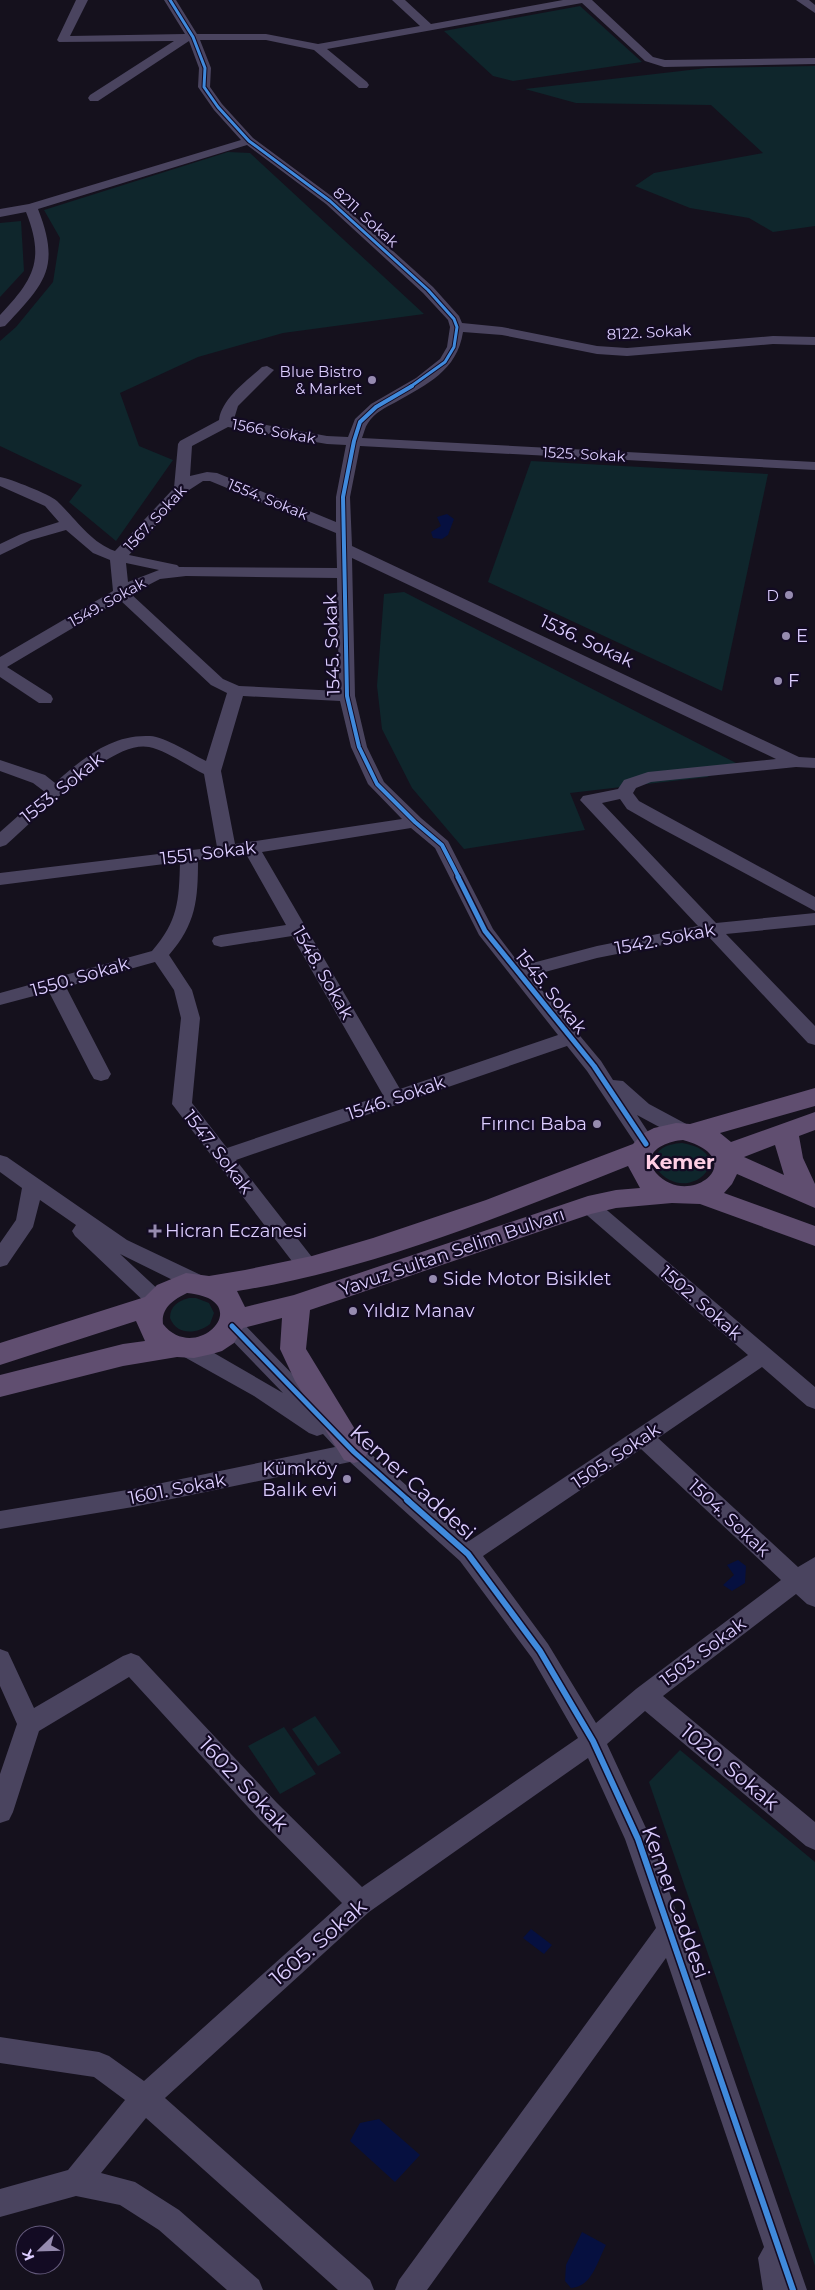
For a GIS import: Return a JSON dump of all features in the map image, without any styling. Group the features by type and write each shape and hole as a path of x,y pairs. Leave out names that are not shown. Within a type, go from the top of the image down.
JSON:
{"main road":[{"path":"815,1096 688,1132 662,1134 644,1147 639,1161 642,1172 649,1182 660,1189 674,1194 700,1194 815,1236"},
{"path":"726,1157 815,1121"},
{"path":"688,1132 716,1143 726,1157 728,1169 726,1177 715,1188 700,1194"},
{"path":"786,1132 788,1154 794,1171 812,1197"},
{"name":"Yavuz Sultan Selim Bulvarı","path":"204,1284 268,1277 308,1268 445,1225 579,1176 644,1147"},
{"path":"726,1157 812,1197"},
{"name":"Yavuz Sultan Selim Bulvarı","path":"232,1323 297,1304 588,1205 616,1199 674,1194"},
{"path":"0,1354 154,1302 174,1286 204,1284 229,1298 234,1307 232,1323 224,1336 214,1343 123,1355 0,1386"},
{"path":"154,1302 149,1318 151,1327 161,1339 181,1348"},
{"path":"297,1304 293,1349 305,1373 354,1452"}],"street":[{"path":"82,0 63,40 193,41 266,37 318,47 583,0 649,59 664,64 815,61"},
{"path":"159,0 193,41"},
{"name":"8211. Sokak","path":"170,0 193,41 205,68 204,87 218,107 248,141 282,164 330,201 428,290 454,319 457,327"},
{"path":"398,0 429,28"},
{"path":"802,0 815,10"},
{"path":"94,98 193,41"},
{"path":"318,47 363,84"},
{"path":"0,213 31,208 248,141"},
{"path":"0,323 31,291 41,272 44,255 42,232 31,208"},
{"path":"354,441 360,422 376,407 420,381 445,362 454,347 457,327"},
{"name":"8122. Sokak","path":"457,327 502,331 597,350 627,352 773,340 815,341"},
{"path":"226,422 227,413 232,404 267,370"},
{"name":"1566. Sokak","path":"186,484 185,444 226,422 318,438 354,441"},
{"name":"1525. Sokak","path":"354,441 815,466"},
{"name":"1545. Sokak","path":"354,441 343,497 343,572 346,696 359,747 377,784 415,822 442,845 485,931 594,1066"},
{"name":"1554. Sokak","path":"186,484 201,476 212,476 343,530"},
{"path":"0,481 50,503 69,524 98,550 152,566 186,570"},
{"name":"1567. Sokak","path":"118,557 186,484"},
{"path":"0,550 26,537 69,524"},
{"name":"1536. Sokak","path":"344,548 796,762 815,763"},
{"path":"118,557 121,593 217,682 236,691 346,696"},
{"name":"1549. Sokak","path":"0,664 121,593 157,575 186,570 343,572"},
{"path":"0,670 45,699"},
{"path":"227,851 212,771 236,691"},
{"name":"1553. Sokak","path":"0,841 88,763 118,746 150,741 212,771"},
{"path":"815,770 796,762 648,777 630,784 624,793 589,800 815,1038"},
{"path":"796,762 815,778"},
{"path":"0,765 39,778 56,792"},
{"path":"624,793 633,805 815,906"},
{"name":"1551. Sokak","path":"0,879 251,848 415,822"},
{"name":"1548. Sokak","path":"251,848 395,1098"},
{"path":"159,955 183,925 188,905 189,856"},
{"name":"1542. Sokak","path":"517,973 597,952 712,929 815,919"},
{"path":"222,941 298,929"},
{"name":"1550. Sokak","path":"0,999 159,955"},
{"name":"1547. Sokak","path":"159,955 183,990 190,1013 190,1040 182,1091 182,1104 308,1268"},
{"path":"55,985 101,1074"},
{"name":"1546. Sokak","path":"222,1157 570,1038"},
{"path":"594,1066 642,1109 688,1132"},
{"path":"594,1066 644,1147"},
{"path":"0,1162 120,1244 204,1284"},
{"path":"0,1259 26,1222 33,1185"},
{"path":"33,1185 154,1302"},
{"name":"1502. Sokak","path":"588,1205 815,1400"},
{"name":"Kemer Caddesi","path":"232,1323 354,1452 468,1554 540,1651 594,1741 638,1839 793,2290"},
{"name":"Kemer Caddesi","path":"181,1348 262,1390 354,1452"},
{"name":"1505. Sokak","path":"468,1554 644,1438 763,1356"},
{"name":"1504. Sokak","path":"644,1438 815,1597"},
{"name":"1601. Sokak","path":"0,1520 86,1507 226,1480 354,1452"},
{"name":"1503. Sokak","path":"594,1741 645,1696 815,1567"},
{"path":"0,1659 29,1724 0,1812"},
{"name":"1602. Sokak","path":"29,1724 131,1663 268,1811 360,1903"},
{"name":"1020. Sokak","path":"645,1696 815,1838"},
{"name":"1605. Sokak","path":"76,2182 145,2098 360,1903 594,1741"},
{"path":"409,2290 670,1930"},
{"path":"0,2050 99,2065 145,2098 360,2290"},
{"path":"0,2204 76,2182 125,2192 169,2220 249,2290"},
{"path":"765,2209 777,2290"}],"green space":[{"path":"580,6 642,62 513,81 493,76 444,31"},
{"path":"815,66 815,226 773,232 749,218 690,208 635,186 654,173 763,153 711,105 576,103 525,89 707,68"},
{"path":"228,152 250,153 424,314 283,333 198,357 120,393 139,446 173,460 116,541 69,502 82,485 0,446 0,341 16,327 53,282 60,238 44,210"},
{"path":"21,221 24,271 0,297 0,223"},
{"path":"531,461 768,474 722,691 488,582"},
{"path":"404,592 736,763 707,777 570,793 585,830 464,849 412,788 382,729 377,686 384,594"},
{"path":"682,1143 700,1149 708,1157 709,1166 704,1175 694,1181 682,1183 669,1179 656,1168 655,1162 661,1149"},
{"path":"189,1298 196,1298 209,1303 214,1313 210,1324 199,1330 188,1332 177,1328 173,1324 170,1314 175,1305"},
{"path":"315,1716 341,1753 318,1766 292,1729"},
{"path":"284,1727 316,1774 280,1794 248,1746"},
{"path":"680,1750 815,1862 815,2266 649,1782"}],"shaded area":[{"path":"447,514 454,519 448,535 442,539 433,538 431,532 441,526 437,517"},
{"path":"738,1560 746,1566 745,1583 732,1591 723,1585 734,1575 727,1565"},
{"path":"531,1929 552,1945 544,1954 523,1938"},
{"path":"379,2119 420,2155 395,2182 350,2141 360,2123"},
{"path":"582,2232 606,2245 597,2266 589,2278 578,2287 571,2288 565,2281 566,2265"}],"cycle path":[{"path":"170,0 193,37 205,68 204,87 218,107 249,141 330,201 428,290 454,319 457,327 454,347 445,362 421,381 376,407 360,422 354,441 343,497 347,696 359,747 377,784 415,822 442,845 485,931 594,1066 646,1144"},
{"path":"232,1326 354,1452 468,1554 540,1651 593,1741 638,1839 793,2290"}],"place":[{"name":"Blue Bistro & Market","path":"372,380"},
{"name":"D","path":"789,595"},
{"name":"E","path":"786,636"},
{"name":"F","path":"778,681"},
{"name":"Fırıncı Baba","path":"597,1124"},
{"name":"Hicran Eczanesi","path":"155,1231"},
{"name":"Side Motor Bisiklet","path":"433,1279"},
{"name":"Yıldız Manav","path":"353,1311"},
{"name":"Kümköy Balık evi","path":"347,1479"}],"district":[{"name":"Kemer","path":"680,1162"}]}
